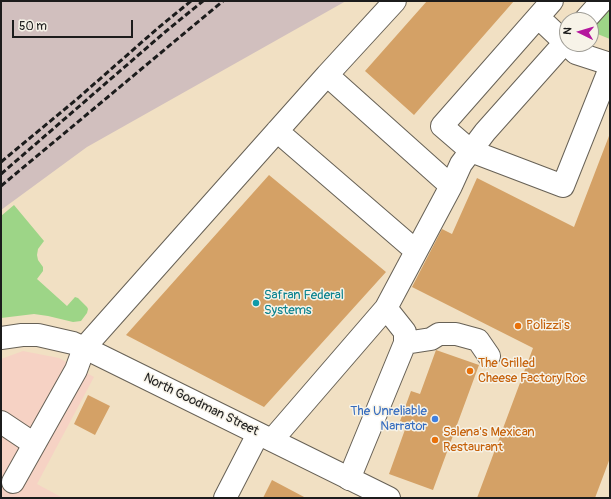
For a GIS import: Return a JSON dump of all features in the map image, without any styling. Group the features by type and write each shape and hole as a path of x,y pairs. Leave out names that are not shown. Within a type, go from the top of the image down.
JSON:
{"street":[{"path":"13,482 76,370 84,348 327,75 395,1"},
{"path":"592,12 602,1"},
{"path":"559,31 545,9 442,126 471,151 563,186 610,68"},
{"path":"225,498 265,437 386,308 451,186 461,164 485,132 559,50"},
{"path":"575,52 610,64"},
{"path":"327,75 451,186"},
{"path":"277,131 416,251"},
{"path":"349,479 405,343 405,332 386,308"},
{"path":"405,343 431,339 439,334 456,334 478,340 489,356"},
{"name":"North Goodman Street","path":"4,337 38,335 54,338 84,348 389,498"},
{"path":"1,422 34,444"}],"shaded area":[{"path":"1,1 346,1 87,147 1,210"},
{"path":"23,351 59,358 94,377 37,484 63,498 1,498 1,359"}],"green space":[{"path":"610,6 610,39 599,35 599,17"},
{"path":"14,205 44,241 38,249 37,255 38,260 43,267 43,271 37,279 67,306 75,297 78,298 88,309 81,321 73,322 34,314 1,318 1,216"}],"building":[{"path":"427,1 514,1 414,115 365,71"},
{"path":"609,136 610,458 595,498 477,498 533,348 412,287 442,229 452,234 477,178 574,227"},
{"name":"Safran Federal Systems","path":"269,175 386,272 264,407 126,335"},
{"path":"436,350 479,365 433,490 389,474 407,424 400,421 411,391 420,394"},
{"path":"88,395 110,406 95,435 74,424"},
{"path":"272,480 306,498 263,498"}],"railway":[{"path":"1,162 191,1"},
{"path":"1,174 203,1"},
{"path":"1,186 223,1"}],"place":[{"name":"Safran Federal Systems","path":"256,303"},
{"name":"Polizzi's","path":"518,326"},
{"name":"The Grilled Cheese Factory Roc","path":"470,371"},
{"name":"The Unreliable Narrator","path":"435,419"},
{"name":"Salena's Mexican Restaurant","path":"435,440"}]}
